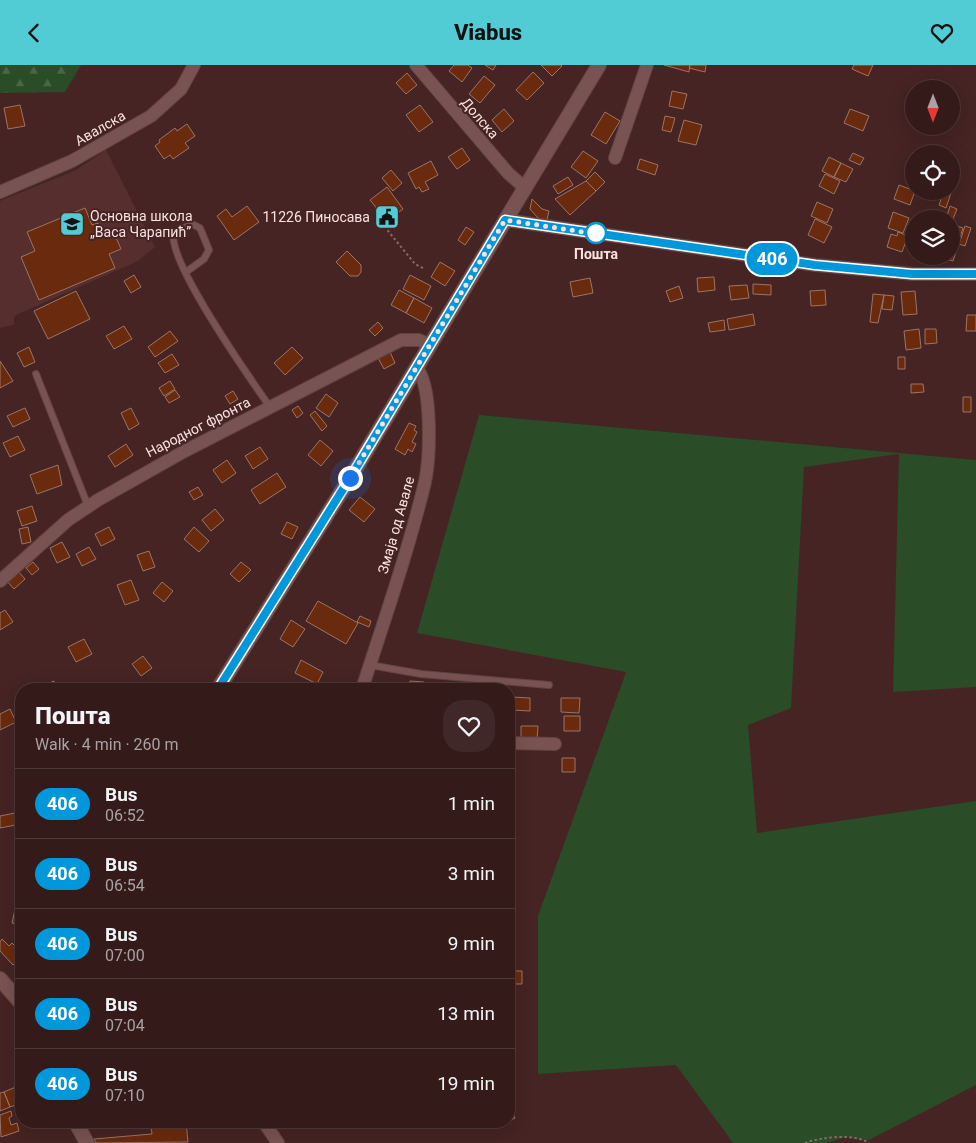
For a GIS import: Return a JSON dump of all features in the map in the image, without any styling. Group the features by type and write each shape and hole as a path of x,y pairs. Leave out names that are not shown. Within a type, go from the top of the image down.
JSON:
{"main road":[{"path":"222,683 600,65"},
{"path":"0,979 15,996"},
{"path":"79,1128 87,1143"}],"street":[{"name":"Авалска","path":"0,192 72,161 151,115 181,89 194,65"},
{"name":"Долска","path":"416,65 508,173 525,188"},
{"path":"615,158 646,65"},
{"path":"505,220 815,265 912,274 976,274"},
{"name":"Народног фронта","path":"0,581 53,533 88,506 145,472 402,340 419,341 430,345"},
{"name":"Змаја од Авале","path":"364,683 425,480 429,423 427,395 422,375 416,367"},
{"path":"515,743 555,744"},
{"path":"268,1128 278,1143"}],"lane":[{"path":"186,272 204,259 209,250 200,228 192,224 176,231 172,239 186,272 215,325 270,407"},
{"path":"36,374 88,506"},
{"path":"370,665 421,674 549,685"}],"path":[{"path":"389,220 390,222 384,226 415,264 425,269"},
{"path":"805,1143 813,1140 848,1137 869,1143"}],"shaded area":[{"name":"Основна школа „Васа Чарапић”","path":"106,150 155,247 138,261 14,316 14,325 0,328 0,201 76,170"}],"green space":[{"path":"0,65 81,65 65,92 0,93"},
{"path":"479,415 976,460 976,687 893,692 899,454 804,467 791,708 748,725 757,833 976,801 976,1085 867,1141 847,1137 826,1143 733,1143 676,1065 538,1074 538,916 626,672 417,633"}],"building":[{"path":"454,65 468,65 472,68 462,82 449,71"},
{"path":"485,65 496,65 493,70"},
{"path":"541,65 561,65 562,66 552,76"},
{"path":"664,65 690,65 689,72"},
{"path":"690,65 706,65 705,72 689,68"},
{"path":"854,65 873,65 868,76 852,69"},
{"path":"533,72 544,83 527,100 516,90"},
{"path":"407,73 417,85 406,94 396,83"},
{"path":"484,76 495,85 480,103 469,94"},
{"path":"672,91 687,94 683,109 669,106"},
{"path":"20,105 25,126 8,129 4,108"},
{"path":"420,105 433,122 419,132 406,115"},
{"path":"504,109 514,121 502,132 492,120"},
{"path":"850,109 869,116 863,131 844,123"},
{"path":"605,112 620,121 606,144 591,135"},
{"path":"665,116 675,118 671,132 662,130"},
{"path":"684,120 702,125 696,145 678,141"},
{"path":"187,124 195,136 185,143 189,148 173,159 170,155 164,159 155,146 160,142 159,140 175,128 177,131"},
{"path":"462,148 470,160 457,169 448,157"},
{"path":"583,151 598,161 586,178 571,167"},
{"path":"853,153 864,158 860,165 849,160"},
{"path":"829,157 841,163 834,177 822,171"},
{"path":"640,159 658,165 655,175 637,169"},
{"path":"431,161 438,175 425,182 429,189 422,192 419,187 416,189 408,173"},
{"path":"841,163 853,169 846,182 834,177"},
{"path":"391,170 402,183 393,191 382,178"},
{"path":"595,172 605,182 596,191 586,181"},
{"path":"825,174 840,181 834,194 819,186"},
{"path":"568,177 573,185 558,194 553,186"},
{"path":"586,181 596,191 570,215 555,199"},
{"path":"899,185 905,187 905,200 912,200 910,205 894,199"},
{"path":"387,187 403,209 387,221 370,200"},
{"path":"532,199 542,209 549,211 547,220 538,218 530,209"},
{"path":"941,200 949,200 946,208 939,205"},
{"path":"817,202 833,209 827,223 811,216"},
{"path":"247,206 259,222 234,240 217,216 226,209 232,217"},
{"path":"950,206 957,209 957,210 949,210"},
{"path":"85,208 92,225 98,223 104,236 114,233 121,249 109,254 115,268 39,300 21,257 35,251 27,232"},
{"path":"893,212 905,216 903,233 888,228"},
{"path":"815,219 832,227 824,243 808,235"},
{"path":"965,226 971,228 965,246 960,244"},
{"path":"466,227 474,232 465,245 458,240"},
{"path":"898,232 905,235 905,244 902,252 887,247 891,234 897,236"},
{"path":"347,251 361,265 361,272 358,276 350,276 336,262"},
{"path":"440,262 455,271 445,286 431,277"},
{"path":"134,275 141,287 131,293 124,281"},
{"path":"410,275 431,286 424,300 403,289"},
{"path":"714,277 715,290 698,292 697,278"},
{"path":"590,278 593,293 573,297 570,282"},
{"path":"753,284 771,285 771,295 753,294"},
{"path":"747,285 749,298 731,300 729,286"},
{"path":"679,286 683,298 670,302 666,291"},
{"path":"399,290 414,298 406,313 391,305"},
{"path":"825,290 826,305 811,306 810,291"},
{"path":"76,291 90,319 48,339 34,311"},
{"path":"915,291 917,314 903,315 901,292"},
{"path":"873,294 884,295 878,323 870,322"},
{"path":"884,295 894,296 892,310 882,309"},
{"path":"414,298 432,308 424,323 406,313"},
{"path":"753,314 755,325 729,330 727,319"},
{"path":"967,315 976,315 976,331 966,331"},
{"path":"724,320 725,330 710,332 708,323"},
{"path":"378,322 383,328 375,336 369,330"},
{"path":"124,326 132,339 114,349 106,336"},
{"path":"919,329 921,348 906,350 904,331"},
{"path":"925,329 936,329 937,343 925,344"},
{"path":"170,331 178,341 155,357 148,347"},
{"path":"29,347 35,362 24,367 17,353"},
{"path":"292,347 303,358 285,375 274,363"},
{"path":"390,352 395,363 384,369 378,358"},
{"path":"172,354 179,365 165,373 158,363"},
{"path":"898,357 905,357 905,369 898,369"},
{"path":"0,361 13,381 0,388"},
{"path":"170,381 175,389 164,396 159,388"},
{"path":"911,384 923,384 924,392 911,393"},
{"path":"175,390 180,397 169,403 165,397"},
{"path":"233,391 238,399 230,404 225,396"},
{"path":"326,394 338,403 329,417 316,408"},
{"path":"963,397 971,397 971,412 963,412"},
{"path":"298,406 303,413 297,418 292,410"},
{"path":"25,408 30,419 13,427 7,416"},
{"path":"131,408 139,424 129,430 121,413"},
{"path":"315,411 327,426 322,431 310,415"},
{"path":"409,423 416,426 414,430 417,432 412,442 416,444 412,452 408,449 405,455 395,449"},
{"path":"18,436 25,450 10,457 3,443"},
{"path":"320,440 333,451 321,466 308,455"},
{"path":"126,444 133,455 115,467 108,456"},
{"path":"260,447 268,459 253,469 245,456"},
{"path":"227,460 236,473 222,483 213,470"},
{"path":"58,465 62,485 37,494 30,475"},
{"path":"277,473 286,487 260,504 251,490"},
{"path":"198,487 203,495 194,500 189,492"},
{"path":"360,497 375,509 364,522 349,510"},
{"path":"32,506 37,521 22,526 17,511"},
{"path":"215,509 224,520 211,531 202,520"},
{"path":"287,522 298,527 292,539 281,534"},
{"path":"28,527 31,542 22,544 19,529"},
{"path":"109,527 115,539 101,546 95,534"},
{"path":"194,527 209,541 199,552 184,539"},
{"path":"62,542 70,557 57,563 50,548"},
{"path":"89,547 96,559 82,566 76,554"},
{"path":"149,551 155,567 143,571 137,555"},
{"path":"33,562 39,569 32,575 26,568"},
{"path":"241,562 251,570 239,582 230,574"},
{"path":"18,571 25,579 14,589 7,581"},
{"path":"131,580 139,600 125,605 117,585"},
{"path":"162,582 173,591 164,602 153,593"},
{"path":"318,601 358,623 346,644 306,621"},
{"path":"5,610 13,622 0,630 0,613"},
{"path":"360,616 371,621 369,627 357,622"},
{"path":"291,620 305,629 293,647 280,639"},
{"path":"84,639 92,654 76,662 68,647"},
{"path":"143,656 152,668 141,676 132,664"},
{"path":"301,660 323,672 318,683 295,673"},
{"path":"410,681 424,682 424,683 410,683"},
{"path":"515,697 530,698 530,711 515,710"},
{"path":"561,698 580,698 579,713 561,712"},
{"path":"10,709 15,722 0,730 0,714"},
{"path":"564,716 580,716 580,731 564,731"},
{"path":"521,726 538,726 537,740 521,739"},
{"path":"562,758 575,758 575,772 562,772"},
{"path":"15,813 15,825 0,828 0,816"},
{"path":"15,910 15,924 12,923"},
{"path":"2,939 9,946 12,943 15,946 15,963 13,965 0,951"},
{"path":"515,971 522,971 522,984 515,984"},
{"path":"15,1087 15,1105 10,1107 4,1092"},
{"path":"4,1092 10,1107 0,1111 0,1093"},
{"path":"11,1111 12,1116 9,1118 11,1125 15,1124 15,1128 18,1128 19,1131 1,1137 0,1115"},
{"path":"151,1128 187,1128 188,1142 96,1143 94,1139 152,1134"}],"bus line":[{"name":"406","path":"222,683 350,478 375,433 452,311 505,220 815,265 912,274 976,274"}],"place":[{"name":"11226 Пиносава","path":"387,217"},
{"name":"Основна школа „Васа Чарапић”","path":"72,224"},
{"name":"Пошта","path":"596,233"}],"route":[{"path":"350,478 375,433 452,311 505,220 603,235 596,233"}]}
